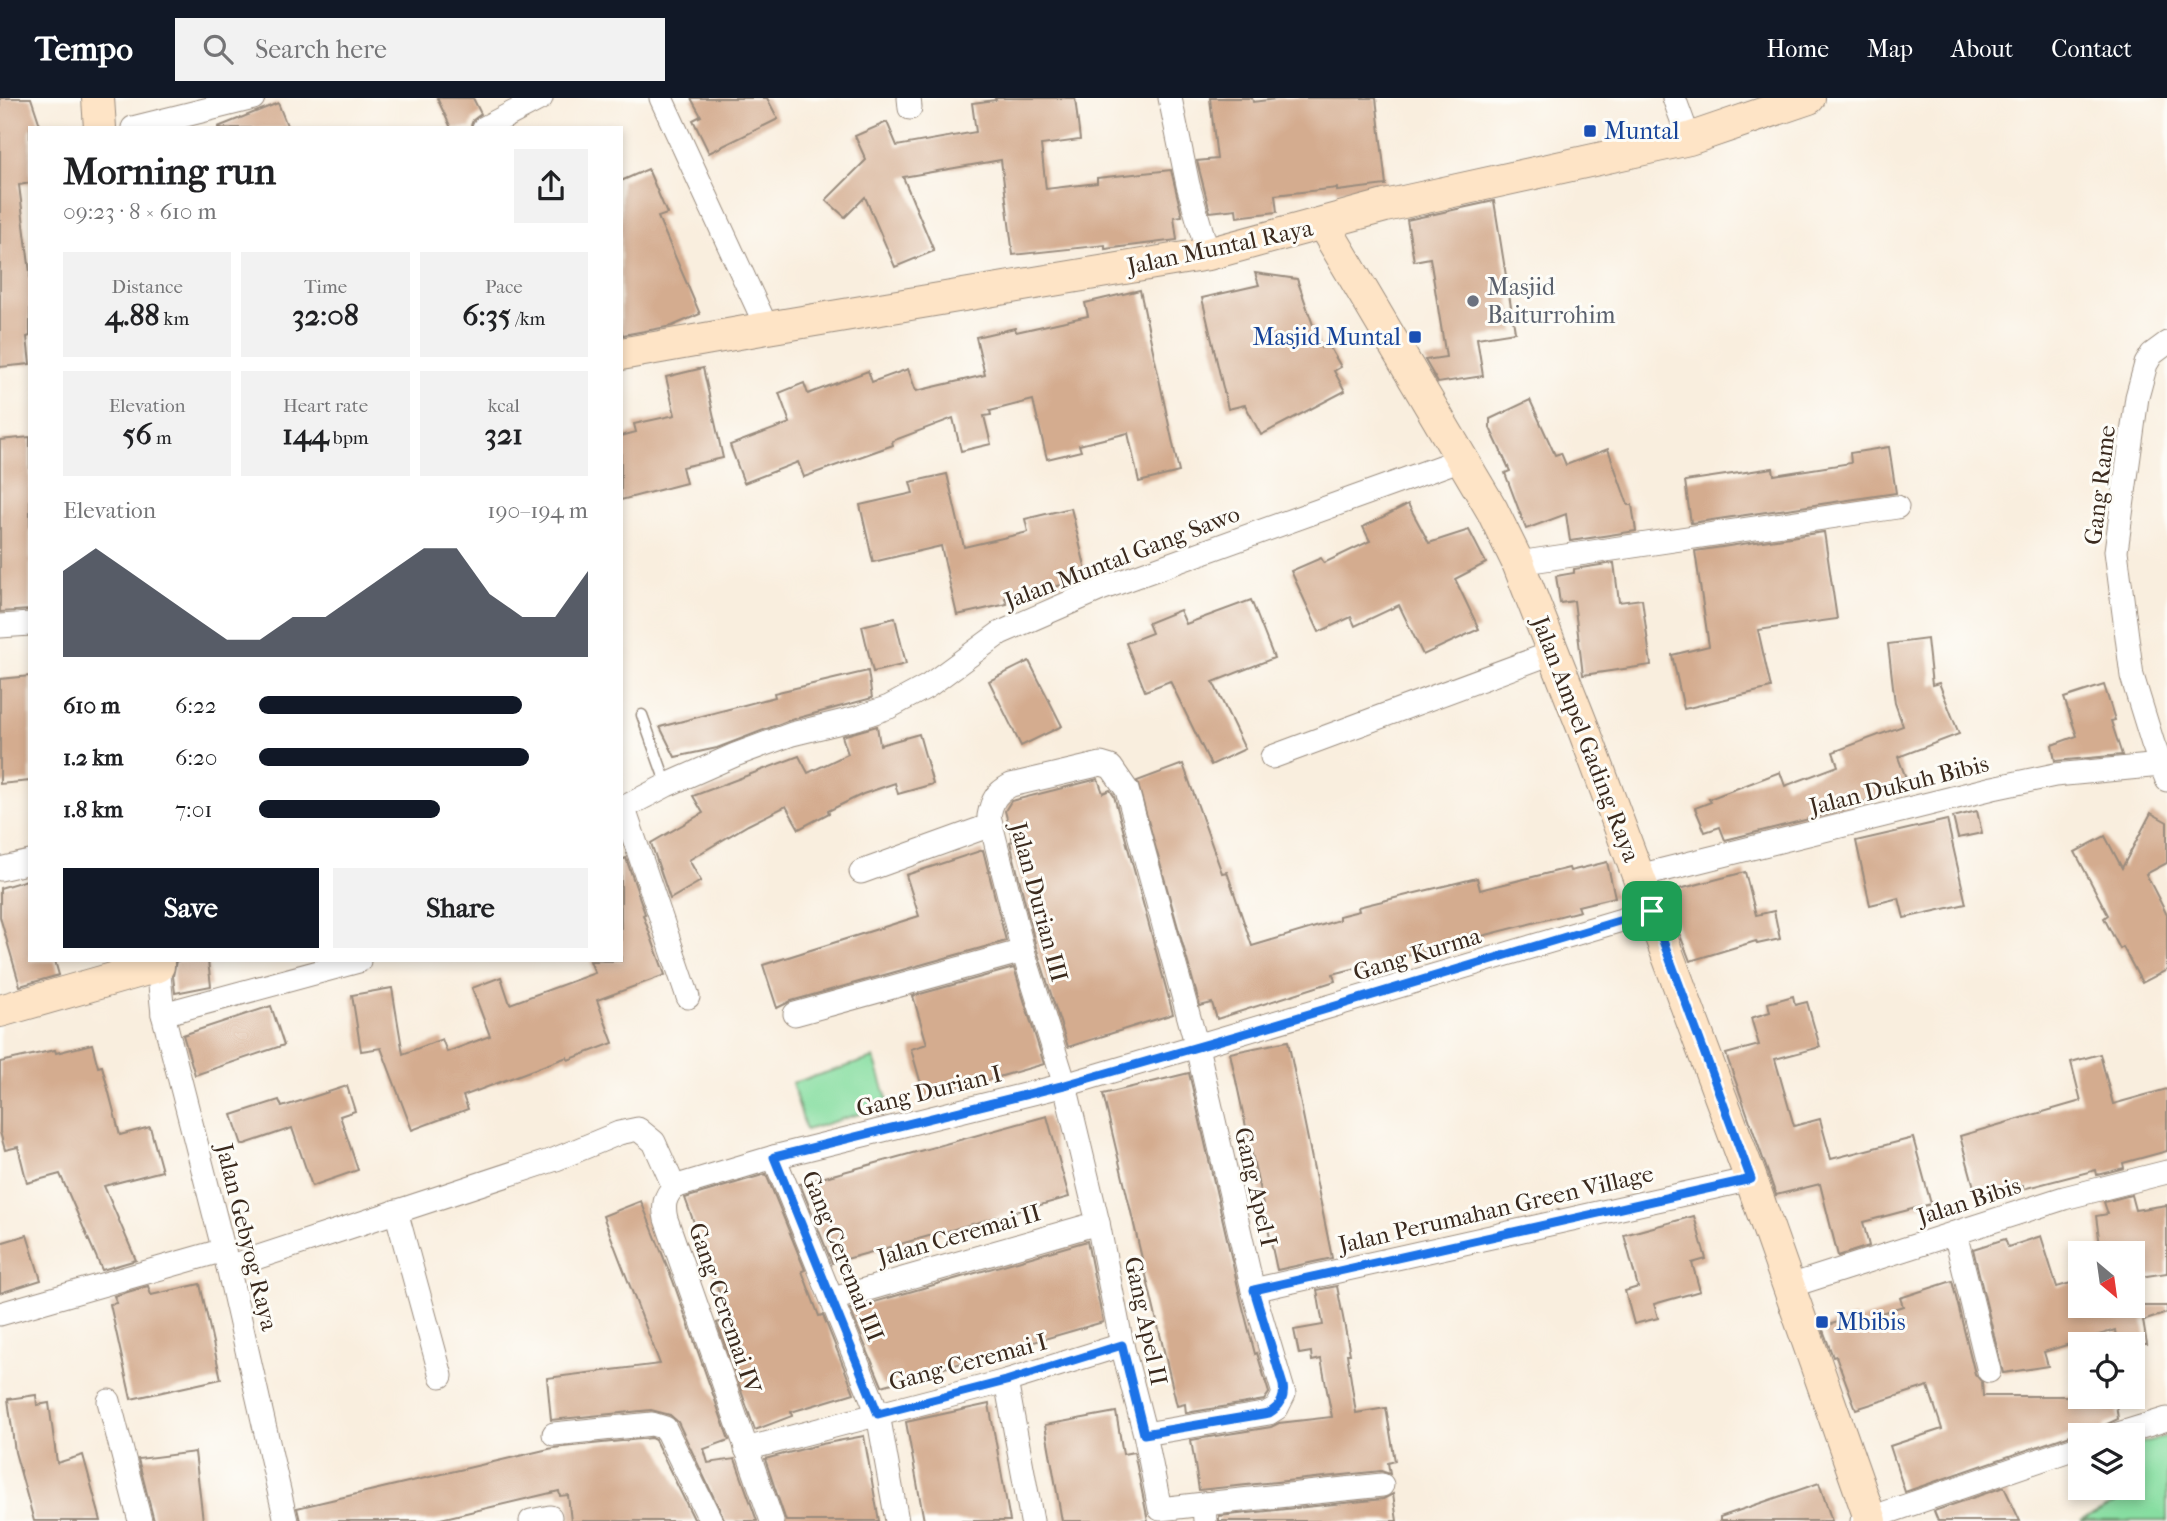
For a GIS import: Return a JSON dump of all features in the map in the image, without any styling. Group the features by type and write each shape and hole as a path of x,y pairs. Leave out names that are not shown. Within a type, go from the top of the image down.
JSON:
{"main road":[{"path":"98,98 100,126"},
{"name":"Jalan Muntal Raya","path":"623,354 1208,254 1385,206 1689,139 1809,98"},
{"name":"Jalan Ampel Gading Raya","path":"1323,224 1492,510 1518,563 1639,876 1751,1179 1790,1286 1868,1520"},
{"path":"0,1011 158,963"}],"street":[{"path":"141,126 253,98"},
{"path":"488,126 541,98"},
{"path":"661,98 767,328"},
{"path":"1170,98 1188,185 1208,254"},
{"path":"1674,98 1689,139"},
{"name":"Gang Rame","path":"2162,758 2132,676 2116,551 2137,397 2146,364 2152,354 2167,343"},
{"name":"Jalan Muntal Gang Sawo","path":"623,808 667,785 735,755 792,734 889,707 928,686 1000,633 1101,589 1462,459"},
{"path":"1518,563 1898,507"},
{"path":"0,626 28,624"},
{"path":"1272,757 1552,653"},
{"name":"Jalan Dukuh Bibis","path":"1639,876 1993,788 2162,758"},
{"name":"Jalan Durian III","path":"1065,1085 1023,951 989,816 992,802 999,792 1011,785 1101,764 1111,766 1127,790"},
{"name":"Gang Apel I","path":"1127,790 1197,1047 1254,1290 1284,1394 1282,1402 1269,1413 1144,1434"},
{"path":"623,812 688,997"},
{"path":"861,872 991,825"},
{"path":"0,869 28,862"},
{"name":"Gang Kurma","path":"1197,1047 1652,911"},
{"path":"795,1014 1023,951"},
{"path":"163,1014 355,962"},
{"name":"Jalan Gebyog Raya","path":"158,963 163,1014 226,1258 286,1521"},
{"name":"Gang Durian I","path":"674,1187 774,1157 1065,1085 1197,1047"},
{"name":"Gang Apel II","path":"1065,1085 1098,1223 1122,1345 1161,1515 1204,1513 1382,1485"},
{"path":"0,1314 226,1258 396,1211 556,1159 619,1133 638,1129 654,1142 674,1187"},
{"name":"Gang Ceremai III","path":"774,1157 878,1414 897,1521"},
{"name":"Jalan Bibis","path":"1790,1286 2064,1198 2167,1172"},
{"name":"Jalan Perumahan Green Village","path":"1254,1290 1751,1179"},
{"name":"Gang Ceremai IV","path":"674,1187 666,1195 663,1208 666,1219 772,1521"},
{"path":"396,1211 441,1376"},
{"name":"Jalan Ceremai II","path":"833,1299 1098,1223"},
{"path":"1955,1233 1989,1371"},
{"name":"Gang Ceremai I","path":"746,1448 1006,1381 1122,1345"},
{"path":"1006,1381 1032,1521"},
{"path":"109,1401 140,1521"},
{"path":"2145,1426 2167,1419"},
{"path":"554,1434 658,1425 664,1428 711,1521"},
{"path":"1868,1520 2068,1451"}],"lane":[{"path":"642,715 667,785"}],"green space":[{"path":"874,1058 889,1105 806,1130 792,1083"},
{"path":"2167,1436 2167,1521 2081,1521 2121,1500 2145,1500 2145,1442"}],"building":[{"path":"0,98 31,98 40,126 28,126 28,183 19,185 28,257 28,364 0,367"},
{"path":"437,98 473,98 481,114 473,120 471,126 450,126"},
{"path":"691,98 767,98 778,119 709,153 693,120 701,116"},
{"path":"995,98 1075,98 1080,140 1041,145 1046,189 1097,183 1097,178 1171,170 1182,216 1174,217 1177,240 1105,249 1105,245 1013,255 1001,160 903,177 934,251 895,267 865,197 845,217 826,200 866,160 855,136 887,122 897,146 976,132 972,103 996,100"},
{"path":"1210,98 1252,98 1253,102 1284,98 1376,98 1386,185 1275,195 1277,212 1237,217 1236,209 1210,212 1197,161 1217,159"},
{"path":"278,103 287,126 220,126"},
{"path":"648,169 667,214 658,217 700,314 672,326 623,335 623,180"},
{"path":"1494,201 1515,332 1477,338 1483,376 1438,383 1425,360 1446,357 1430,258 1414,261 1407,220"},
{"path":"1255,273 1297,279 1321,348 1328,344 1341,367 1334,371 1345,391 1261,435 1245,405 1228,409 1202,298 1259,285"},
{"path":"1140,290 1179,472 1139,482 1128,433 1079,445 1081,451 1047,459 1033,400 990,411 991,415 984,416 991,444 961,451 953,418 892,441 893,445 804,477 798,462 744,483 730,445 790,423 779,393 804,383 808,394 868,371 872,382 908,369 916,391 985,375 976,337 1015,328 1016,332 1088,316 1085,303"},
{"path":"703,368 723,458 682,467 686,483 623,499 623,435 636,432 634,424 675,415 666,377"},
{"path":"1530,400 1555,455 1561,453 1566,465 1608,449 1628,505 1632,505 1636,531 1570,541 1566,514 1526,529 1505,473 1510,471 1490,428 1490,419"},
{"path":"28,437 28,610 0,612 0,440"},
{"path":"1889,447 1896,493 1691,523 1685,481 1773,468 1774,475 1851,463 1850,453"},
{"path":"947,474 964,547 1028,532 1025,519 1071,508 1088,579 1005,598 1007,604 957,615 941,546 873,562 860,505 913,493 910,482"},
{"path":"1408,504 1429,543 1469,530 1486,563 1455,579 1479,629 1423,655 1399,605 1355,626 1351,617 1319,632 1291,571 1321,558 1324,563 1370,541 1363,527"},
{"path":"1824,532 1837,619 1758,630 1771,688 1684,709 1672,655 1709,646 1695,551"},
{"path":"1614,563 1619,602 1642,599 1651,665 1583,675 1574,601 1560,603 1556,576 1574,573 1574,569"},
{"path":"1251,600 1274,658 1213,682 1245,749 1211,765 1170,681 1145,691 1126,643 1152,633 1148,623 1180,610 1186,624"},
{"path":"895,618 906,664 873,672 862,626"},
{"path":"1927,639 1932,685 1939,683 1959,734 1898,757 1909,786 1833,813 1725,840 1720,827 1705,832 1695,808 1711,802 1709,799 1780,772 1785,786 1838,766 1833,752 1903,726 1895,703 1888,644"},
{"path":"1029,661 1062,726 1021,746 989,681"},
{"path":"868,671 872,698 787,721 717,748 675,757 660,727 775,697 774,693"},
{"path":"28,676 28,781 0,784 0,679"},
{"path":"2104,685 2115,720 2111,721 2122,755 2055,761 2052,745 2077,736 2064,698"},
{"path":"877,726 880,745 919,734 933,784 898,794 895,783 863,794 799,829 786,806 689,860 701,881 670,899 651,843 703,813 693,796 799,756 808,773 848,754 842,736"},
{"path":"1183,764 1222,873 1227,872 1252,946 1339,920 1339,916 1359,911 1358,907 1477,878 1480,890 1569,868 1570,871 1607,862 1615,897 1578,906 1580,911 1333,974 1335,981 1217,1019 1212,1003 1200,1006 1137,781"},
{"path":"1098,779 1103,793 1110,790 1114,796 1173,1014 1068,1047 1036,947 1005,811 1011,801"},
{"path":"1977,811 1982,833 1958,838 1953,817"},
{"path":"2151,813 2167,822 2167,863 2146,874 2167,915 2167,970 2142,983 2104,918 2108,915 2075,852 2105,836 2122,868"},
{"path":"1947,820 1966,904 1904,918 1899,898 1870,905 1856,841"},
{"path":"983,850 1006,941 791,1001 777,1008 763,965 919,916 906,875"},
{"path":"626,858 665,975 597,1000 613,1043 568,1060 567,1057 463,1096 468,1109 412,1130 381,1048 361,1051 352,995 392,988 403,1054 442,1039 447,1052 490,1036 472,988 501,977 510,1004 595,973 590,962 623,962 623,859"},
{"path":"1745,872 1756,915 1774,911 1780,939 1757,944 1756,941 1690,961 1664,893"},
{"path":"28,880 28,962 55,962 59,975 20,986 0,917 0,888"},
{"path":"176,962 208,962 211,986 175,993 173,976"},
{"path":"1014,968 1044,1064 925,1098 911,1049 927,1044 913,996"},
{"path":"1793,996 1795,1005 1807,1002 1820,1047 1775,1059 1794,1126 1820,1119 1831,1159 1913,1138 1931,1204 1863,1222 1869,1246 1838,1256 1820,1184 1776,1195 1726,1054 1759,1045 1751,1018 1770,1012 1768,1003"},
{"path":"271,1006 284,1045 195,1075 183,1035"},
{"path":"1288,1041 1332,1258 1277,1270 1230,1053"},
{"path":"92,1044 98,1067 102,1066 120,1135 150,1127 162,1171 104,1186 136,1260 102,1270 60,1174 27,1183 18,1147 5,1150 0,1132 0,1062"},
{"path":"2100,1054 2113,1104 2167,1089 2167,1151 2123,1163 2124,1168 2097,1175 2096,1170 1977,1198 1960,1136 2081,1101 2071,1062"},
{"path":"1189,1073 1241,1300 1255,1354 1257,1353 1269,1393 1264,1400 1186,1413 1185,1404 1177,1406 1103,1094"},
{"path":"347,1086 355,1111 340,1116 358,1170 312,1186 292,1128 242,1145 232,1115 279,1100 282,1107"},
{"path":"1047,1116 1069,1197 832,1263 800,1184"},
{"path":"766,1174 805,1270 802,1271 819,1316 823,1315 854,1393 791,1412 792,1416 755,1430 717,1323 729,1319 685,1198"},
{"path":"2131,1195 2135,1210 2167,1205 2167,1273 2146,1276 2146,1241 2099,1241 2096,1216 2108,1214 2104,1202"},
{"path":"641,1201 673,1281 729,1440 704,1449 708,1463 735,1459 757,1521 725,1521 678,1422 670,1415 651,1410 551,1420 547,1378 660,1364 603,1216"},
{"path":"1694,1216 1706,1259 1692,1263 1700,1291 1654,1304 1658,1318 1634,1324 1625,1291 1638,1287 1624,1235"},
{"path":"27,1235 41,1280 0,1293 0,1243"},
{"path":"2041,1236 2057,1287 2068,1284 2068,1318 2146,1318 2146,1306 2167,1306 2167,1313 2143,1321 2145,1332 2068,1332 2068,1345 2044,1352 2048,1366 2003,1373 1973,1249 2005,1239 2008,1247"},
{"path":"1087,1241 1103,1322 882,1386 850,1309"},
{"path":"1952,1281 1975,1374 1982,1382 1983,1396 2068,1396 2068,1409 2117,1409 2118,1419 2109,1423 2068,1423 2068,1436 1905,1492 1890,1446 1942,1429 1928,1386 1856,1409 1822,1327 1854,1317 1856,1321 1903,1306 1900,1298"},
{"path":"200,1284 221,1379 131,1399 110,1304 117,1303 114,1296 148,1286 151,1295"},
{"path":"1337,1286 1350,1354 1347,1354 1356,1413 1386,1408 1395,1461 1388,1463 1390,1474 1381,1471 1199,1490 1191,1440 1271,1427 1279,1423 1332,1417 1321,1359 1312,1361 1311,1352 1299,1354 1294,1330 1323,1325 1317,1290"},
{"path":"36,1395 37,1405 49,1403 57,1463 83,1455 101,1521 34,1521 15,1452 8,1399"},
{"path":"989,1404 1010,1521 924,1521 906,1422"},
{"path":"1116,1412 1123,1454 1134,1452 1148,1521 1062,1521 1045,1425"},
{"path":"864,1436 879,1521 786,1521 765,1459"},
{"path":"651,1438 655,1440 695,1521 571,1521 568,1495 560,1496 559,1491 432,1521 300,1521 297,1508 553,1448"},
{"path":"195,1452 203,1521 154,1521 138,1459"},
{"path":"1819,1483 1832,1521 1720,1521 1720,1517"},
{"path":"2004,1487 2020,1521 1938,1521 1934,1511"},
{"path":"1393,1494 1397,1521 1219,1521 1219,1516 1383,1499"}],"place":[{"name":"Muntal","path":"1590,131"},
{"name":"Masjid Baiturrohim","path":"1473,301"},
{"name":"Masjid Muntal","path":"1415,337"},
{"name":"Mbibis","path":"1822,1322"}],"route":[{"path":"1652,911 1751,1179 1254,1290 1283,1385 1282,1402 1269,1413 1144,1434 1122,1345 1006,1381 878,1414 774,1157 1065,1085 1652,911"}]}
